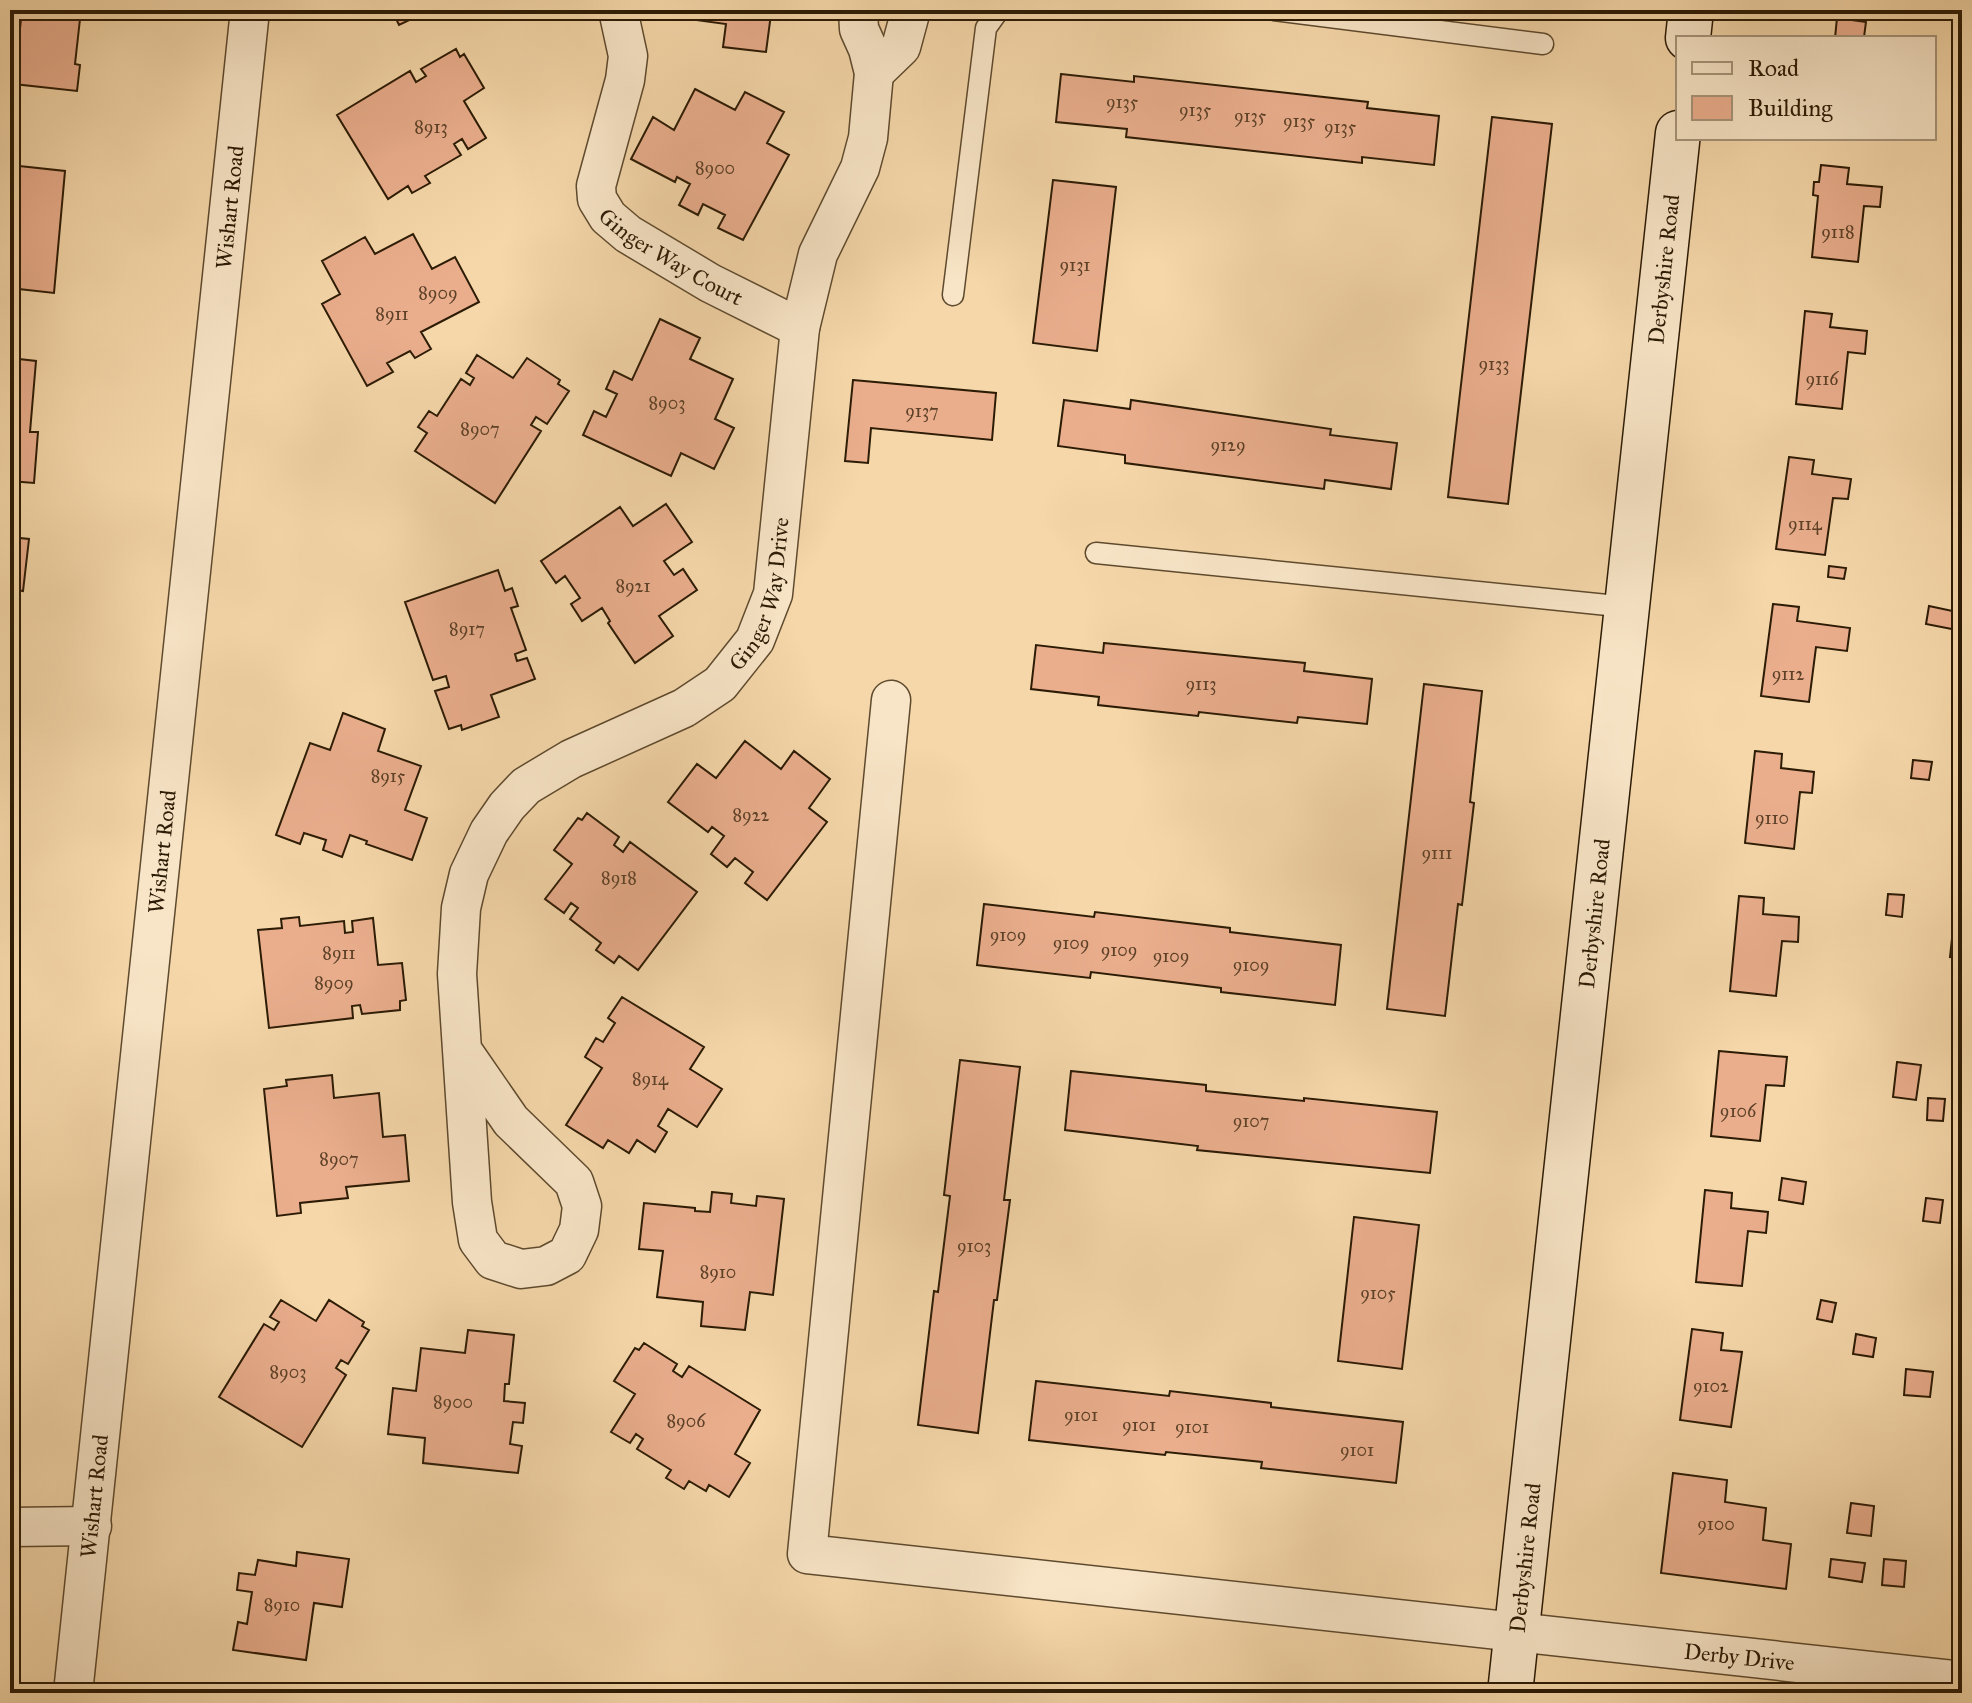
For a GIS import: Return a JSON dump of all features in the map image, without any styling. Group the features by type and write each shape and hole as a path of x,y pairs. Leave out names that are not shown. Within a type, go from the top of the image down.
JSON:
{"street":[{"name":"Wishart Road","path":"73,1693 250,10"},
{"name":"Ginger Way Court","path":"618,10 628,56 627,68 596,186 597,199 608,217 628,234 710,283 800,328"},
{"name":"Ginger Way Drive","path":"462,1050 511,1121 574,1182 582,1206 579,1230 567,1255 546,1266 521,1269 493,1260 478,1240 472,1202 462,1050 457,974 461,908 469,874 489,832 526,786 571,759 684,708 720,684 755,640 773,594 800,328 818,254 860,168 868,138 874,73 859,29 858,10"},
{"path":"874,73 901,47 911,10"},
{"path":"1688,36 1691,10"},
{"name":"Derbyshire Road","path":"1510,1693 1677,140"},
{"name":"Derby Drive","path":"891,700 807,1554 1962,1681"},
{"path":"10,1527 92,1526"}],"lane":[{"path":"953,295 986,28 999,10"},
{"path":"1274,10 1543,44"},
{"path":"1096,553 1627,607"}],"building":[{"path":"22,10 81,10 75,64 80,65 77,91 14,84"},
{"path":"392,10 420,10 422,14 399,25"},
{"path":"682,10 796,10 795,18 771,14 766,52 723,47 726,24 681,18"},
{"path":"1837,18 1866,22 1864,36 1835,36"},
{"path":"456,49 460,57 464,54 484,88 464,101 486,138 468,149 462,139 454,144 461,155 425,176 430,183 412,193 408,186 388,199 337,115 410,71 416,82 426,76 421,69"},
{"path":"1061,74 1134,82 1134,76 1368,102 1367,108 1439,116 1434,165 1362,157 1362,163 1126,137 1127,129 1056,122"},
{"path":"695,89 735,110 745,92 784,112 767,143 789,155 743,240 718,228 725,215 703,204 698,215 679,205 690,184 677,177 675,182 631,159 653,117 674,130"},
{"path":"1492,117 1552,124 1508,504 1448,497"},
{"path":"10,165 65,171 54,293 10,288"},
{"path":"1821,165 1849,168 1847,184 1882,187 1880,207 1864,206 1858,262 1812,257 1818,196 1813,195 1814,182 1819,182"},
{"path":"1053,180 1116,187 1097,351 1033,343"},
{"path":"413,234 432,269 455,257 479,302 421,332 431,349 415,358 410,351 387,363 393,372 367,386 322,304 340,294 322,261 365,237 375,254"},
{"path":"1805,311 1832,314 1830,327 1867,331 1865,354 1848,352 1842,409 1796,404"},
{"path":"660,319 700,338 690,359 733,379 715,419 734,428 714,469 681,453 671,476 583,435 594,411 606,417 617,394 606,389 614,371 632,380"},
{"path":"477,355 513,378 527,358 560,380 558,384 569,391 547,424 536,417 531,425 541,431 495,503 415,451 427,433 418,427 429,411 437,416 461,379 470,385 474,378 466,373"},
{"path":"10,358 36,361 30,432 38,432 34,483 10,481"},
{"path":"853,380 996,393 992,440 871,428 868,463 845,461"},
{"path":"1064,400 1130,409 1131,400 1331,429 1330,435 1397,443 1391,489 1325,480 1324,489 1125,463 1125,455 1058,446"},
{"path":"1789,457 1814,460 1812,474 1851,479 1848,499 1833,498 1825,555 1776,549"},
{"path":"666,504 692,542 664,561 674,575 683,569 697,590 659,616 673,636 635,663 608,623 610,621 602,608 582,621 571,604 580,598 565,576 556,583 541,561 620,507 633,526"},
{"path":"10,537 29,539 23,591 10,589"},
{"path":"1829,566 1846,568 1844,579 1828,577"},
{"path":"498,570 505,591 512,588 518,606 511,608 526,650 515,654 517,661 527,658 535,679 491,695 499,717 462,730 461,725 449,729 435,691 449,687 446,676 433,680 405,602"},
{"path":"1773,604 1799,607 1797,621 1850,628 1847,651 1816,647 1809,702 1761,696"},
{"path":"1929,606 1962,613 1962,631 1926,624"},
{"path":"1104,643 1305,663 1304,671 1372,679 1367,724 1298,717 1297,723 1199,712 1198,716 1098,705 1099,697 1031,689 1036,645 1103,653"},
{"path":"1424,684 1482,691 1470,802 1474,803 1445,1016 1387,1009"},
{"path":"343,713 385,729 378,751 421,766 405,810 427,818 412,860 350,835 342,857 323,850 326,840 304,833 300,844 276,835 310,743 330,750"},
{"path":"745,741 781,769 794,751 830,779 809,808 827,822 767,900 745,883 753,872 735,858 727,867 711,854 724,836 712,827 708,832 668,802 697,764 716,778"},
{"path":"1755,751 1782,754 1781,768 1814,772 1812,793 1800,792 1794,849 1745,843"},
{"path":"1913,760 1932,762 1929,780 1911,778"},
{"path":"587,813 619,837 614,845 623,852 630,842 697,892 638,970 619,956 614,963 596,950 601,943 570,919 578,908 571,903 564,913 545,899 572,864 554,850 578,818 582,820"},
{"path":"1888,894 1904,895 1902,917 1886,915"},
{"path":"1739,896 1764,898 1763,914 1799,917 1798,942 1782,941 1776,996 1730,991"},
{"path":"984,904 1094,917 1095,912 1341,945 1335,1005 1091,972 1090,978 977,965"},
{"path":"299,917 300,926 344,921 345,933 353,932 352,921 373,918 378,965 402,963 406,1000 400,1001 400,1010 362,1014 360,1005 352,1006 353,1018 269,1028 258,930 282,928 281,919"},
{"path":"1953,929 1962,930 1962,958 1950,957"},
{"path":"622,997 704,1047 690,1069 722,1089 697,1127 668,1109 658,1126 667,1132 655,1152 637,1140 629,1153 608,1140 603,1148 566,1125 602,1068 585,1057 596,1038 603,1042 615,1023 608,1018"},
{"path":"1719,1051 1787,1057 1784,1086 1766,1085 1760,1141 1711,1136"},
{"path":"960,1060 1020,1067 1004,1200 1010,1200 978,1433 918,1425 934,1291 938,1292 950,1196 944,1195"},
{"path":"1897,1062 1921,1065 1916,1100 1893,1097"},
{"path":"1071,1071 1206,1085 1206,1091 1437,1112 1430,1173 1197,1150 1198,1146 1065,1130"},
{"path":"332,1075 334,1098 379,1093 383,1137 405,1135 409,1181 346,1187 348,1198 300,1203 301,1213 277,1216 264,1089 287,1086 286,1080"},
{"path":"1928,1098 1945,1099 1943,1121 1927,1120"},
{"path":"1782,1178 1806,1182 1803,1204 1779,1200"},
{"path":"1705,1190 1732,1193 1731,1208 1768,1212 1766,1233 1748,1231 1742,1286 1696,1282"},
{"path":"712,1192 732,1194 731,1203 756,1206 757,1196 784,1199 773,1295 750,1292 745,1330 701,1326 703,1302 657,1297 663,1251 639,1249 644,1203 710,1212"},
{"path":"1926,1198 1943,1200 1940,1223 1923,1221"},
{"path":"1354,1217 1419,1225 1402,1369 1338,1361"},
{"path":"281,1300 316,1321 329,1300 364,1322 362,1326 369,1330 348,1364 341,1360 336,1368 346,1375 302,1447 219,1397 264,1324 274,1330 279,1322 270,1317"},
{"path":"1821,1300 1836,1303 1832,1322 1817,1319"},
{"path":"1692,1329 1723,1333 1721,1350 1742,1352 1731,1427 1680,1420"},
{"path":"468,1330 514,1335 504,1401 525,1403 523,1423 513,1422 510,1444 522,1446 518,1473 423,1463 425,1438 388,1434 393,1388 416,1391 421,1348 465,1353"},
{"path":"1856,1334 1876,1338 1873,1357 1853,1354"},
{"path":"644,1343 677,1364 673,1371 682,1377 689,1366 760,1410 735,1454 750,1463 729,1497 709,1485 706,1491 689,1481 684,1489 666,1478 671,1470 637,1449 643,1439 636,1434 630,1443 611,1432 635,1394 614,1381 635,1348 639,1350"},
{"path":"1906,1369 1933,1372 1930,1397 1904,1395"},
{"path":"1036,1381 1169,1396 1170,1391 1271,1403 1271,1407 1403,1422 1396,1483 1261,1468 1262,1462 1029,1440"},
{"path":"1673,1473 1727,1480 1725,1502 1766,1508 1763,1540 1791,1544 1786,1589 1661,1573"},
{"path":"1851,1503 1874,1506 1871,1536 1847,1533"},
{"path":"297,1552 349,1559 342,1607 314,1603 306,1660 233,1650 238,1622 247,1624 252,1592 237,1590 239,1573 255,1575 258,1560 296,1566"},
{"path":"1831,1559 1865,1563 1862,1582 1829,1577"},
{"path":"1884,1559 1906,1561 1904,1587 1882,1585"}]}
